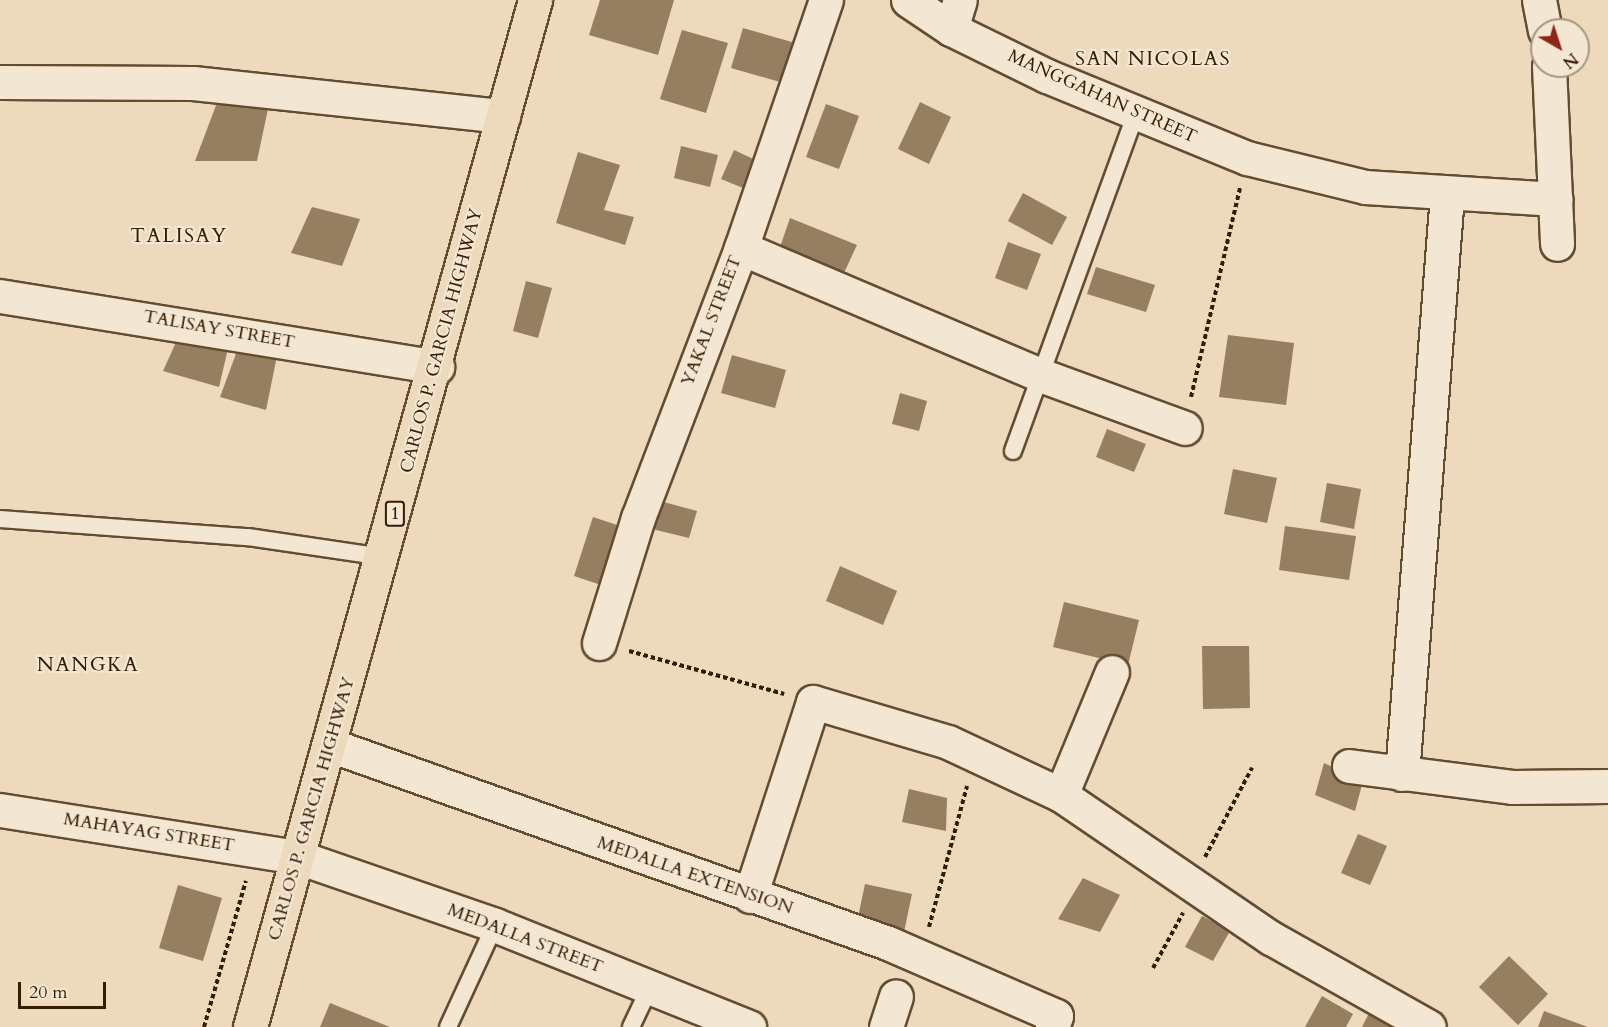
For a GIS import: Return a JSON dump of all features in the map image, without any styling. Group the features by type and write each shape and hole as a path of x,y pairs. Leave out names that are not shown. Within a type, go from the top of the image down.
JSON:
{"highway":[{"name":"CARLOS P. GARCIA HIGHWAY","path":"250,1027 437,367 535,0"}],"street":[{"name":"YAKAL STREET","path":"599,643 638,518 741,248 826,0"},
{"name":"MANGGAHAN STREET","path":"908,0 956,14 1136,116 1247,158 1365,187 1447,195 1556,199"},
{"path":"1539,0 1543,18"},
{"path":"1550,78 1557,244"},
{"path":"0,82 193,83 503,116"},
{"path":"1402,774 1447,195"},
{"path":"741,248 1040,375 1185,428"},
{"name":"TALISAY STREET","path":"0,296 437,367"},
{"path":"1061,795 1112,672"},
{"path":"750,896 813,702 972,753 1061,795 1271,938 1430,1027"},
{"name":"MEDALLA EXTENSION","path":"330,745 922,957 1054,1021"},
{"path":"1349,766 1512,787 1608,786"},
{"name":"MAHAYAG STREET","path":"0,810 298,857"},
{"name":"MEDALLA STREET","path":"298,857 495,925 749,1027"}],"lane":[{"path":"1012,451 1136,116"},
{"path":"0,519 283,540 383,557"},
{"path":"448,1027 495,925"},
{"path":"631,1027 650,987"}],"path":[{"path":"1185,428 1247,158"},
{"path":"599,643 813,702"},
{"path":"922,957 964,809 972,753"},
{"path":"1153,968 1252,768"},
{"path":"204,1027 255,849"}],"building":[{"path":"600,0 674,0 658,55 589,35"},
{"path":"743,28 799,44 787,84 731,68"},
{"path":"682,30 728,43 706,113 660,99"},
{"path":"218,100 269,104 257,161 195,161"},
{"path":"920,102 951,117 929,164 898,149"},
{"path":"826,104 859,116 839,169 806,157"},
{"path":"681,146 718,155 710,187 674,178"},
{"path":"734,150 760,162 748,190 721,179"},
{"path":"578,152 620,165 604,210 634,217 625,245 556,223"},
{"path":"1023,193 1067,217 1052,245 1008,221"},
{"path":"312,207 360,219 342,266 291,253"},
{"path":"790,218 857,245 843,275 780,247"},
{"path":"1008,242 1041,254 1027,290 995,278"},
{"path":"1096,267 1155,285 1146,312 1087,294"},
{"path":"526,281 552,288 538,338 513,331"},
{"path":"182,329 231,336 219,387 163,371"},
{"path":"1228,335 1294,343 1286,405 1219,397"},
{"path":"237,351 277,356 266,410 220,397"},
{"path":"732,355 786,370 775,408 721,393"},
{"path":"900,393 927,401 919,431 892,424"},
{"path":"1107,429 1146,444 1134,472 1096,457"},
{"path":"1233,469 1277,478 1267,523 1224,514"},
{"path":"1327,483 1361,489 1354,529 1320,522"},
{"path":"660,501 697,511 689,538 652,529"},
{"path":"593,517 623,527 604,586 574,576"},
{"path":"1285,526 1356,536 1349,580 1279,570"},
{"path":"840,566 897,591 883,625 826,601"},
{"path":"1064,602 1139,620 1128,665 1053,647"},
{"path":"1202,646 1249,646 1250,708 1203,709"},
{"path":"1324,763 1363,781 1355,811 1315,795"},
{"path":"909,789 947,798 946,831 902,822"},
{"path":"1358,834 1387,846 1370,885 1341,873"},
{"path":"1083,878 1120,895 1100,932 1058,919"},
{"path":"865,884 912,894 904,932 857,922"},
{"path":"178,885 222,898 203,961 159,948"},
{"path":"1202,916 1230,931 1213,961 1185,947"},
{"path":"1509,956 1548,994 1518,1025 1479,987"},
{"path":"1322,996 1353,1014 1346,1027 1305,1027"},
{"path":"330,1003 390,1027 320,1027"},
{"path":"1544,1011 1588,1027 1538,1027"},
{"path":"1369,1013 1399,1027 1362,1027"}],"district":[{"name":"SAN NICOLAS","path":"1153,58"},
{"name":"TALISAY","path":"179,235"},
{"name":"NANGKA","path":"88,664"}]}
